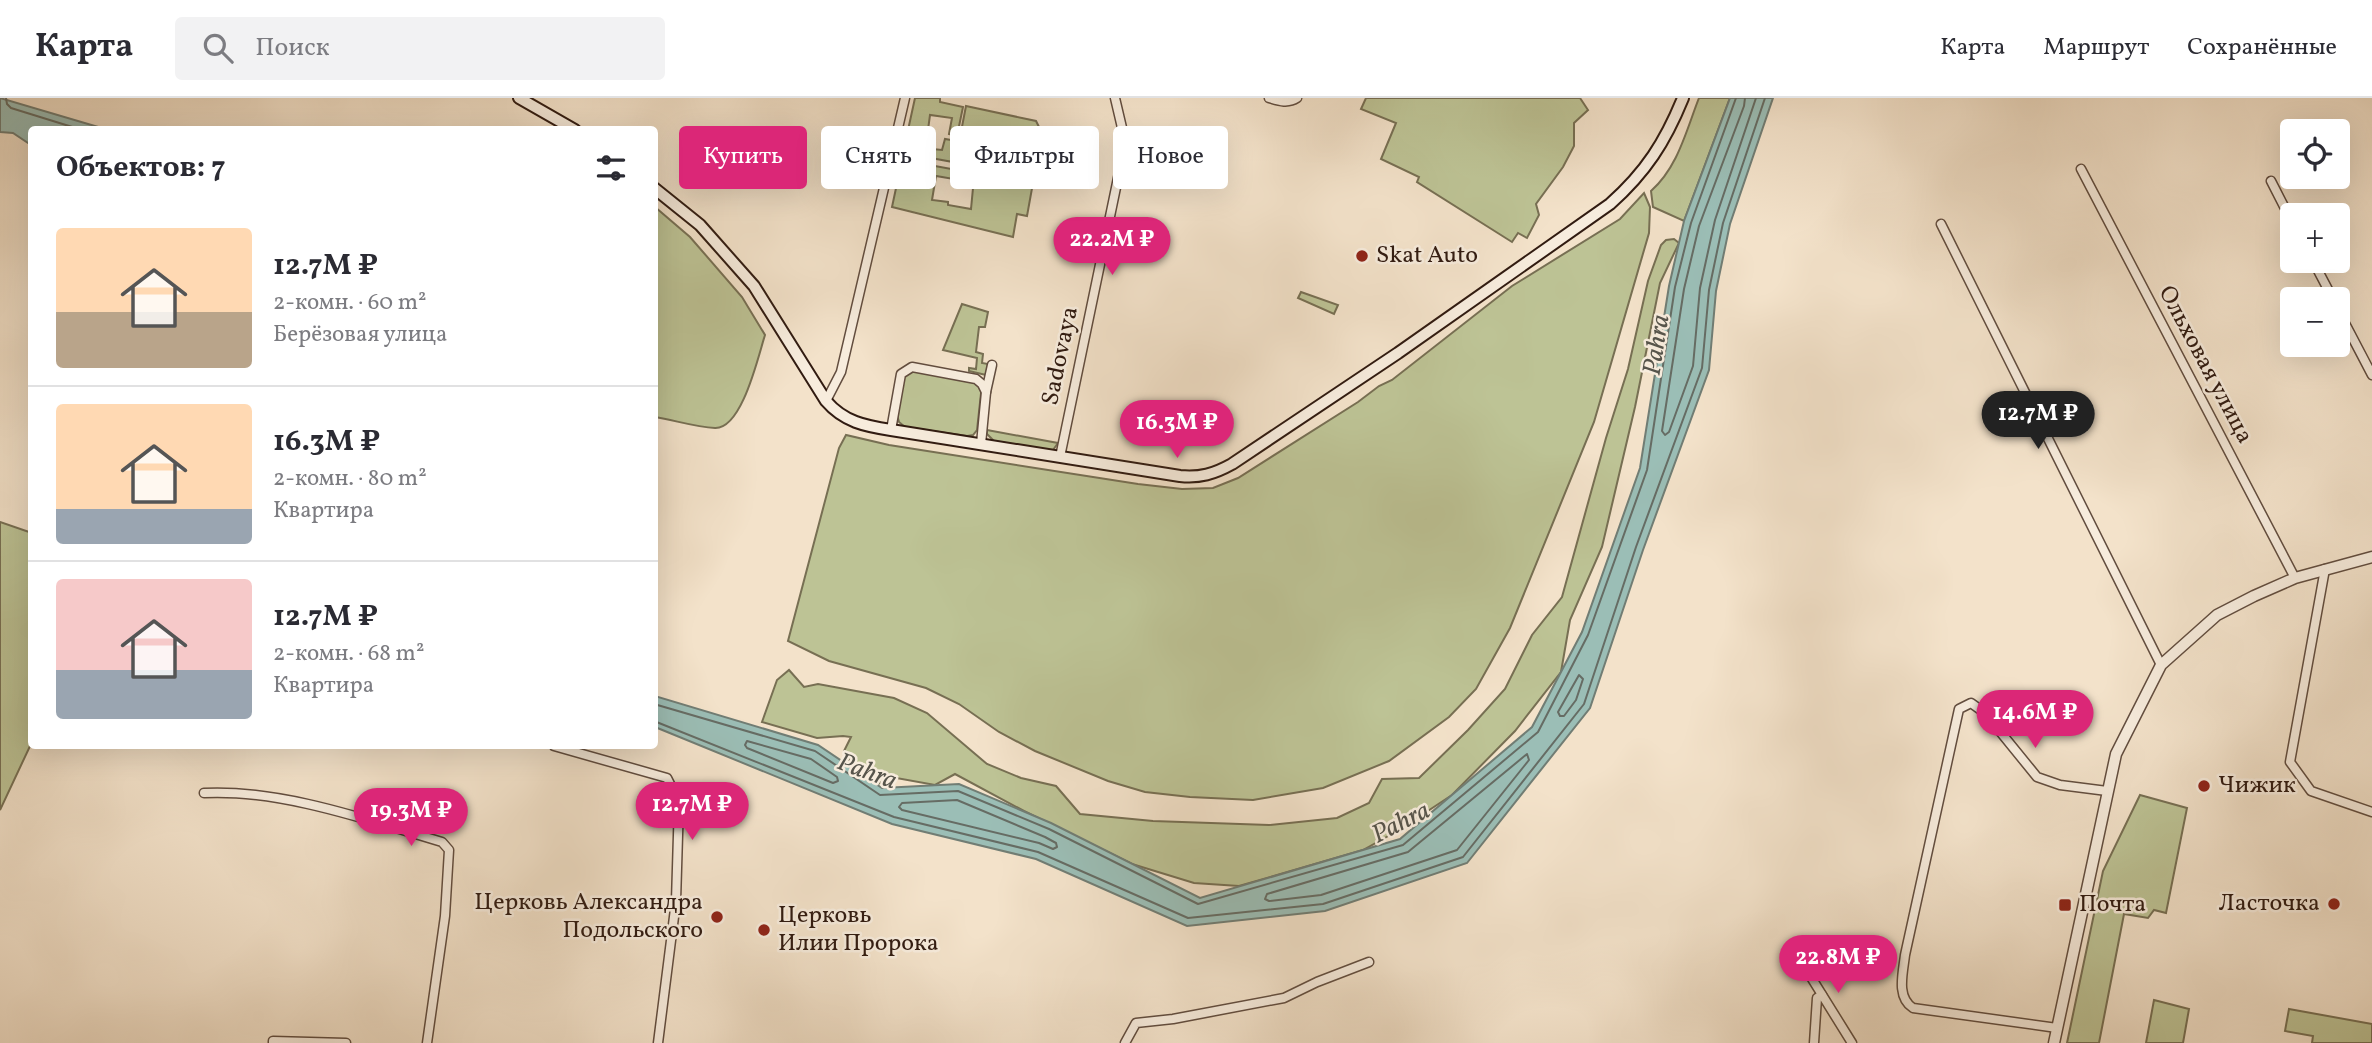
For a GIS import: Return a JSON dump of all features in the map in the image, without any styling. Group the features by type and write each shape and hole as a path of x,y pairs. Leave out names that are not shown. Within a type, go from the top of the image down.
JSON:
{"main road":[{"path":"519,98 568,126"},
{"path":"658,191 700,225 754,286 826,401 849,420 860,425 1191,477 1216,473 1232,464 1398,354 1610,204 1653,158 1664,141 1683,98"}],"street":[{"path":"826,401 841,372 905,98"},
{"name":"Sadovaya","path":"1059,457 1124,149 1115,98"},
{"path":"1269,98 1282,102 1297,98"},
{"name":"Ольховая улица","path":"2081,169 2295,578"},
{"path":"2271,180 2282,203"},
{"path":"1941,224 2161,665"},
{"path":"2350,333 2372,375"},
{"path":"981,444 986,392 992,365"},
{"path":"891,430 901,374 912,368 976,379 986,392"},
{"path":"2054,1043 2107,790 2120,745 2161,665 2217,615 2295,578 2372,557"},
{"path":"2325,569 2290,762 2311,791 2372,812"},
{"path":"2057,1028 1913,1008 1903,996 1905,955 1959,709 1971,703 1985,713 2037,777 2060,785 2107,790"},
{"path":"565,749 667,778 678,802 676,901 658,1043"},
{"path":"204,793 233,791 329,809 442,842 449,850 445,916 427,1043"},
{"path":"1801,961 1852,1043"},
{"path":"1125,1043 1136,1023 1173,1019 1284,998 1370,962"},
{"path":"1814,1043 1817,998 1822,995"},
{"path":"273,1043 346,1043"}],"green space":[{"path":"915,98 940,98 940,102 963,107 959,126 950,126 952,118 930,115 929,126 909,126"},
{"path":"1366,98 1580,98 1588,110 1574,123 1574,146 1563,167 1536,204 1539,215 1527,238 1518,233 1512,242 1417,182 1419,177 1381,159 1396,123 1361,109"},
{"path":"1699,98 1730,98 1684,221 1653,207 1651,191 1675,160"},
{"path":"966,106 1036,121 1038,126 962,126"},
{"path":"945,139 950,140 950,161 936,159 936,149 942,150"},
{"path":"936,166 950,169 950,178 936,176"},
{"path":"896,189 934,189 932,200 971,209 973,189 1032,189 1027,216 1017,214 1013,237 892,207"},
{"path":"1644,193 1650,207 1649,233 1594,422 1510,628 1476,689 1449,717 1389,761 1323,788 1253,800 1145,792 1108,781 1035,751 999,732 959,704 926,688 829,661 788,641 839,448 846,435 889,445 1138,484 1182,489 1213,488 1238,478 1392,380 1512,286 1620,219"},
{"path":"658,210 690,237 742,297 765,335 741,405 725,425 707,427 658,418"},
{"path":"1674,239 1679,243 1660,283 1635,407 1602,547 1570,620 1561,672 1515,731 1452,795 1363,850 1239,886 1194,883 1132,864 955,774 935,785 891,777 876,785 847,757 844,751 851,737 817,738 762,722 777,680 789,670 804,687 818,684 894,698 927,713 987,764 1021,778 1056,786 1080,814 1153,821 1269,825 1337,818 1369,803 1382,779 1419,778 1505,689 1532,635 1562,597 1628,369 1648,281 1661,245 1666,240"},
{"path":"1301,292 1338,305 1334,314 1298,298"},
{"path":"962,304 988,312 985,327 979,327 976,352 983,354 982,363 988,364 986,375 969,371 969,368 976,369 977,358 943,350"},
{"path":"912,367 982,384 977,430 973,435 905,427 899,422 897,415 905,371"},
{"path":"987,430 1058,443 1053,450 1048,450 994,441 987,434"},
{"path":"0,522 28,532 29,749 0,810"},
{"path":"2140,795 2187,808 2166,913 2154,910 2148,918 2124,914 2099,1043 2067,1043 2103,871"},
{"path":"2154,1000 2189,1009 2183,1043 2146,1043"},
{"path":"2289,1009 2372,1024 2372,1043 2312,1043 2313,1036 2285,1031"}],"water":[{"path":"0,98 95,126 28,126 28,143 13,133 0,132"},
{"path":"1730,98 1773,98 1730,224 1716,291 1709,370 1643,550 1590,708 1467,863 1325,911 1187,926 1036,859 892,824 658,728 658,697 818,745 882,788 959,784 1051,823 1200,898 1400,839 1532,727 1582,632 1640,468 1669,286 1684,221"}],"place":[{"name":"Skat Auto","path":"1362,256"},
{"name":"Чижик","path":"2204,786"},
{"name":"Ласточка","path":"2334,904"},
{"name":"Почта","path":"2065,905"},
{"name":"Церковь Александра Подольского","path":"717,917"},
{"name":"Церковь Илии Пророка","path":"764,930"}],"water label":[{"name":"Pahra","path":"1657,345"},
{"name":"Pahra","path":"867,772"},
{"name":"Pahra","path":"1401,823"}]}
